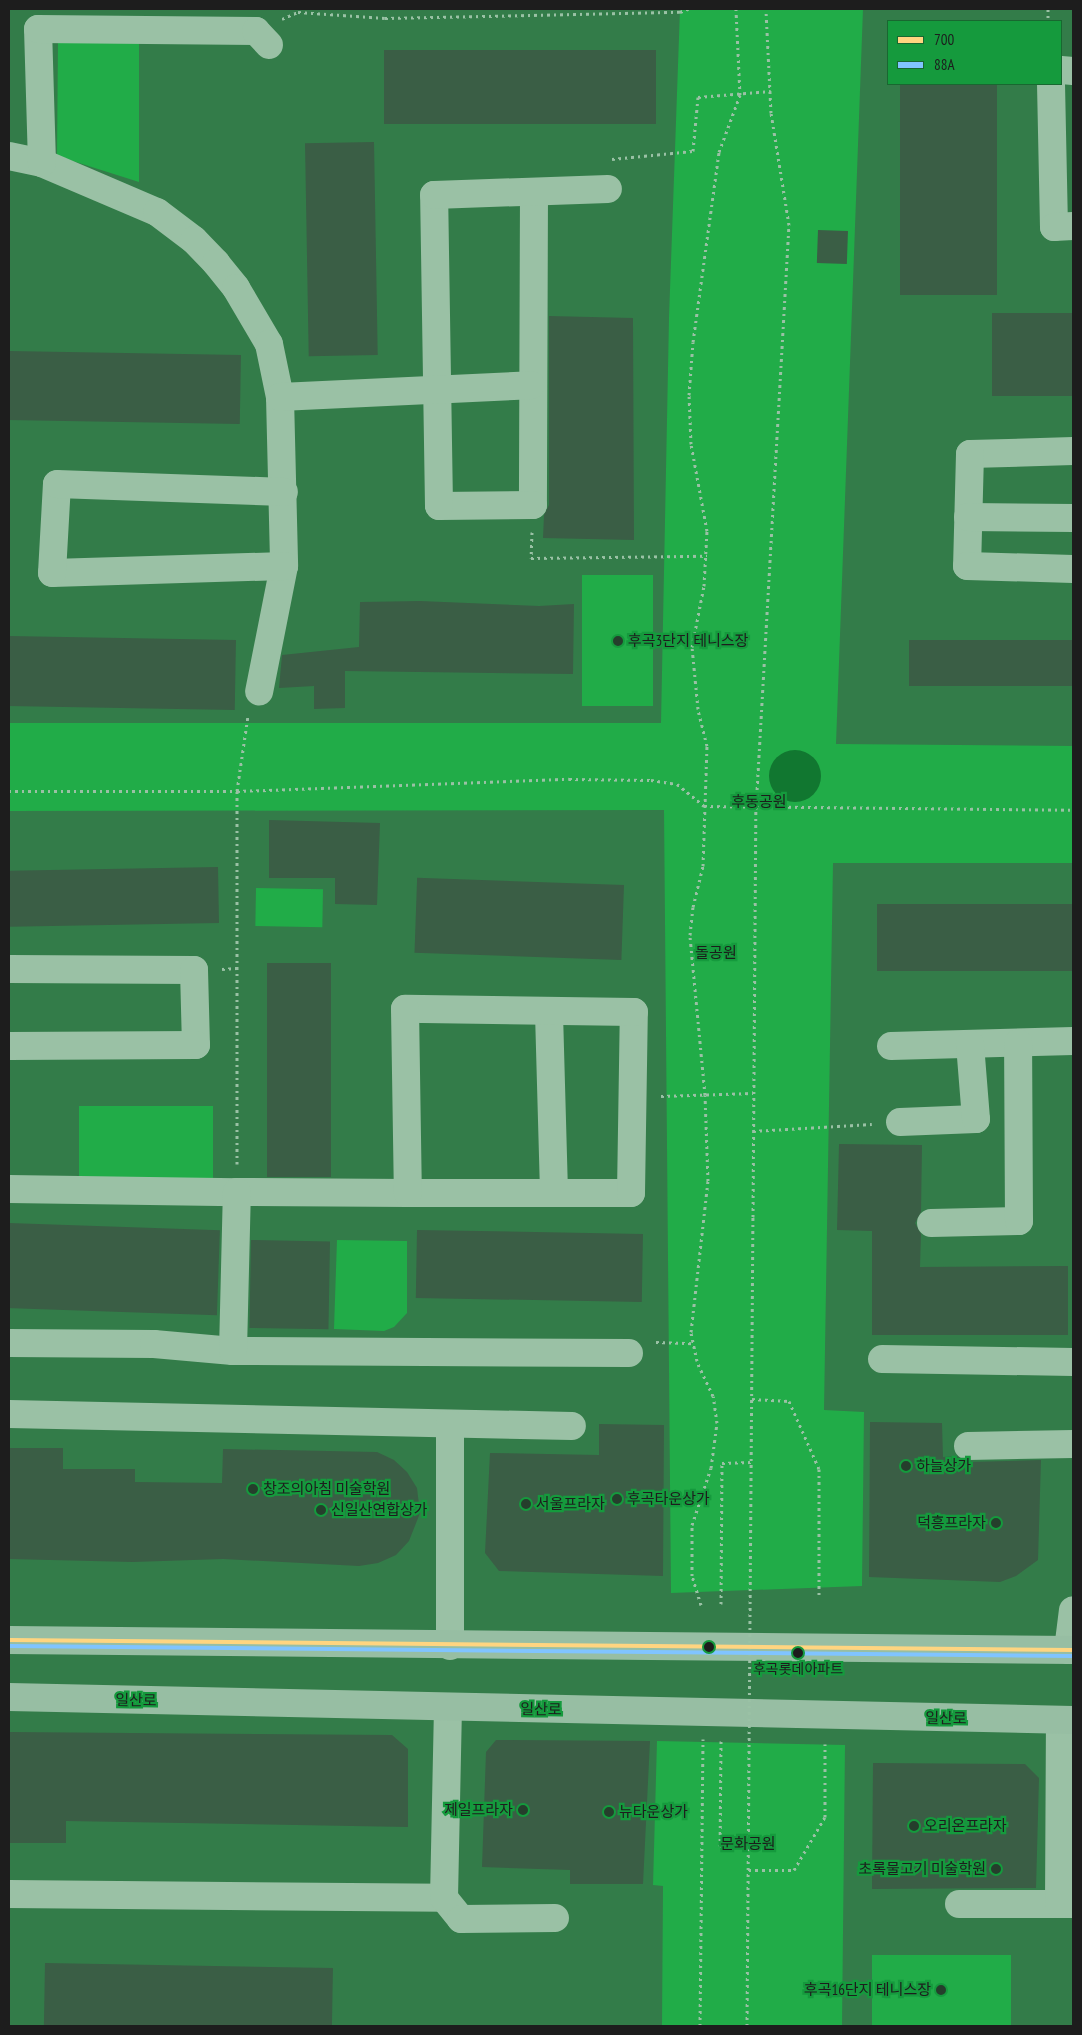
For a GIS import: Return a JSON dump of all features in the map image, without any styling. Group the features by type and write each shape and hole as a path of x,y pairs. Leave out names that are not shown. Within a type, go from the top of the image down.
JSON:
{"main road":[{"path":"9,1640 450,1646 1070,1650"},
{"name":"일산로","path":"9,1697 1067,1720"}],"street":[{"path":"42,163 38,29 263,38"},
{"path":"1051,85 1063,148 1054,227 1073,226"},
{"path":"9,156 42,163 157,212 194,240 236,288 253,314 268,344 280,397 284,492 284,566 259,692"},
{"path":"534,192 531,385 533,505 439,506 434,195 608,189"},
{"path":"280,397 531,385"},
{"path":"1073,451 970,454 967,566 1073,569"},
{"path":"284,492 57,484 52,574 284,566"},
{"path":"968,517 1073,518"},
{"path":"9,969 194,970 196,1045 9,1046"},
{"path":"9,1189 236,1192 408,1193 631,1193 634,1012 549,1013 405,1009 408,1193"},
{"path":"549,1013 554,1193"},
{"path":"890,1046 1073,1041"},
{"path":"931,1223 1020,1221 1018,1043"},
{"path":"900,1122 976,1119 970,1044"},
{"path":"234,1351 236,1192"},
{"path":"9,1343 154,1344 234,1351 629,1353"},
{"path":"882,1359 1073,1362"},
{"path":"9,1414 572,1426"},
{"path":"450,1424 450,1646"},
{"path":"968,1446 1073,1444"},
{"path":"1070,1650 1073,1610"},
{"path":"448,1707 444,1898 461,1919 555,1918"},
{"path":"959,1904 1066,1904 1067,1720"},
{"path":"9,1894 444,1898"}],"path":[{"path":"263,38 298,12 385,18 680,12 688,9"},
{"path":"701,1604 692,1576 692,1525 711,1468 716,1423 713,1396 697,1361 691,1332 708,1189 705,1095 690,934 692,907 703,866 707,746 698,709 692,647 707,556 707,531 691,444 689,396 692,342 719,152 740,95 736,9"},
{"path":"747,2026 750,1847 756,809 789,225 771,113 766,9"},
{"path":"608,189 609,160 693,151 698,97 771,91"},
{"path":"533,505 530,558 707,556"},
{"path":"236,1192 237,791 245,723 259,692"},
{"path":"9,791 237,791 569,779 651,780 677,784 704,806 756,809 1073,810"},
{"path":"633,1096 753,1093"},
{"path":"753,1131 900,1122"},
{"path":"752,1399 789,1401 819,1469 819,1598"},
{"path":"721,1604 722,1462 751,1462"},
{"path":"700,2026 704,1734"},
{"path":"721,1735 720,1846 750,1847"},
{"path":"749,1870 794,1870 825,1817 825,1741"}],"green space":[{"name":"후동공원","path":"680,9 863,9 836,744 1073,746 1073,863 833,863 824,1410 864,1412 862,1586 671,1593 664,810 9,811 9,723 661,723 669,318"},
{"path":"139,42 139,182 57,156 58,43"},
{"name":"후곡3단지 테니스장","path":"582,575 653,575 653,706 582,706"},
{"path":"256,888 323,889 322,927 255,926"},
{"path":"79,1106 213,1106 213,1178 79,1178"},
{"path":"337,1240 407,1241 407,1313 394,1327 384,1331 334,1329"},
{"name":"문화공원","path":"657,1741 845,1745 842,2026 662,2026 663,1886 653,1885"},
{"name":"후곡16단지 테니스장","path":"872,1955 1011,1955 1011,2026 872,2026"}],"shaded area":[{"path":"790,750 800,750 814,757 821,771 821,781 814,795 800,802 790,802 780,798 773,791 769,781 769,771 773,761 780,754"}],"building":[{"path":"384,50 656,50 656,124 384,124"},
{"path":"900,85 997,85 997,295 900,295"},
{"path":"374,142 378,355 309,356 305,143"},
{"path":"818,230 848,231 847,264 817,263"},
{"path":"992,313 1073,313 1073,396 992,396"},
{"path":"549,316 633,318 634,540 543,538 544,515 549,505"},
{"path":"9,351 241,355 240,424 9,420"},
{"path":"420,601 539,606 574,604 573,674 345,671 345,708 314,709 314,686 279,688 282,655 359,647 360,602"},
{"path":"9,636 236,640 235,710 9,706"},
{"path":"909,640 1073,640 1073,686 909,686"},
{"path":"269,820 380,823 377,905 335,904 335,878 269,878"},
{"path":"218,867 219,923 10,927 9,871"},
{"path":"417,878 624,885 621,960 415,953"},
{"path":"877,904 1072,904 1072,971 877,971"},
{"path":"267,963 331,963 331,1177 267,1177"},
{"path":"839,1144 922,1145 921,1212 915,1223 921,1234 920,1267 1068,1266 1068,1335 872,1335 872,1231 837,1230"},
{"path":"9,1223 220,1230 217,1315 9,1308"},
{"path":"417,1230 643,1234 642,1302 416,1298"},
{"path":"251,1240 330,1241 328,1329 249,1328"},
{"path":"870,1422 942,1423 943,1457 957,1456 968,1462 1041,1460 1038,1560 1016,1576 1000,1582 869,1577"},
{"path":"599,1424 664,1425 663,1576 499,1571 485,1553 490,1453 599,1455"},
{"path":"9,1448 63,1448 63,1469 135,1469 135,1482 222,1483 223,1449 377,1452 394,1460 407,1472 417,1488 420,1513 409,1541 396,1555 378,1563 359,1566 223,1559 133,1562 9,1559"},
{"path":"9,1732 392,1735 408,1749 408,1827 66,1821 66,1843 9,1843"},
{"path":"496,1740 650,1741 643,1884 570,1884 570,1870 482,1867 486,1752"},
{"path":"873,1763 1025,1764 1039,1778 1036,1888 872,1889"},
{"path":"45,1963 333,1968 332,2026 44,2026"}],"transit line":[{"name":"700","path":"9,1640 1073,1650"},
{"name":"88A","path":"9,1646 1073,1656"}],"place":[{"name":"후곡3단지 테니스장","path":"618,641"},
{"name":"하늘상가","path":"906,1466"},
{"name":"창조의아침 미술학원","path":"253,1489"},
{"name":"후곡타운상가","path":"617,1499"},
{"name":"서울프라자","path":"526,1504"},
{"name":"신일산연합상가","path":"321,1510"},
{"name":"덕흥프라자","path":"996,1523"},
{"name":"후곡롯데아파트","path":"798,1653"},
{"name":"제일프라자","path":"523,1810"},
{"name":"뉴타운상가","path":"609,1812"},
{"name":"오리온프라자","path":"914,1826"},
{"name":"초록물고기 미술학원","path":"996,1869"},
{"name":"후곡16단지 테니스장","path":"941,1990"}],"park label":[{"name":"돌공원","path":"716,953"}]}
